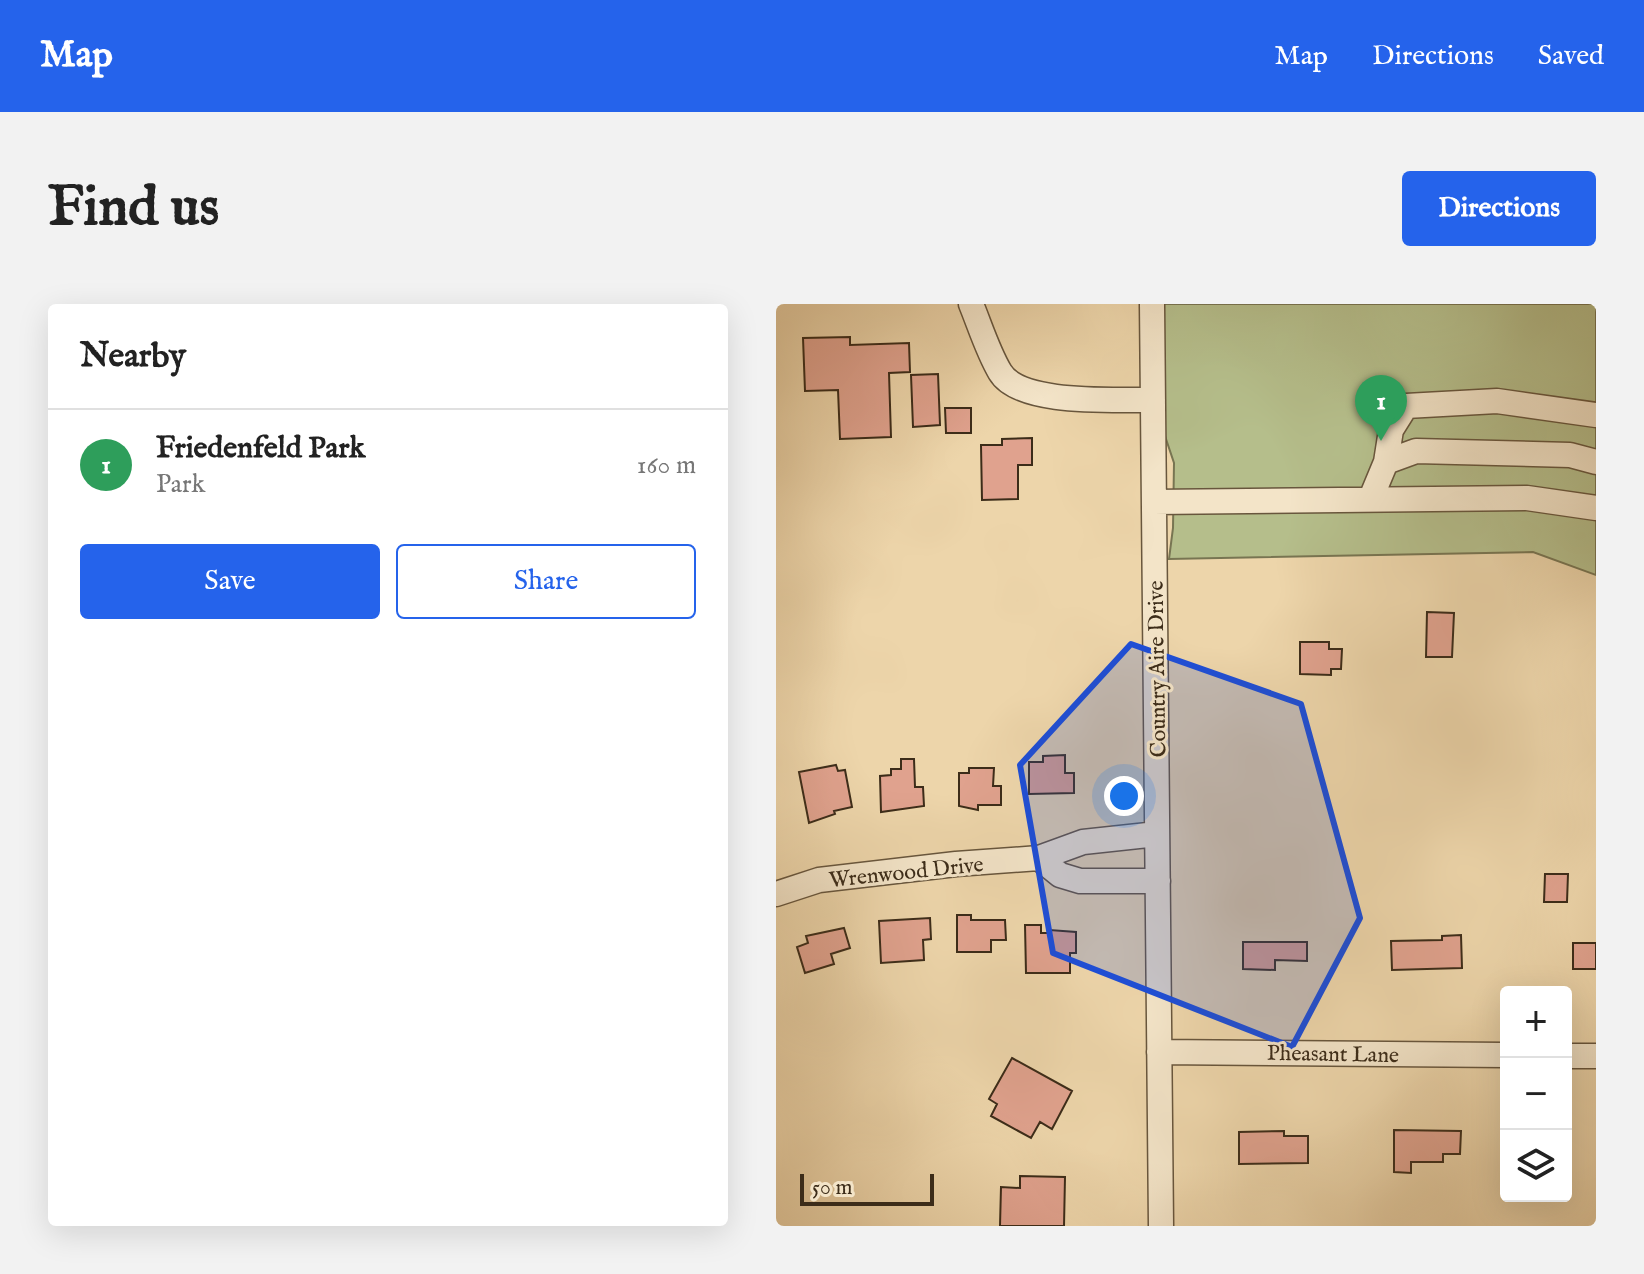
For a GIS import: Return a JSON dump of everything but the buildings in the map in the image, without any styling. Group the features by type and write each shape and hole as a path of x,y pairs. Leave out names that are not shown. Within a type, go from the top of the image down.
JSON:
{"street":[{"path":"971,304 1001,375 1022,389 1047,397 1153,400"},
{"name":"Country Aire Drive","path":"1152,304 1161,1226"},
{"path":"1371,498 1386,462 1391,430 1406,406 1497,401 1596,415"},
{"path":"1386,462 1416,451 1570,455 1596,462"},
{"path":"1154,502 1527,498 1596,508"},
{"name":"Wrenwood Drive","path":"776,894 819,880 1039,858 1083,842 1157,834"},
{"path":"1039,858 1060,875 1080,881 1158,881"},
{"name":"Pheasant Lane","path":"1159,1052 1500,1055"},
{"path":"1572,1056 1596,1056"}],"highlighted area":[{"path":"1131,644 1301,704 1360,918 1292,1047 1053,953 1020,765"}],"green space":[{"path":"1160,304 1596,304 1596,575 1533,552 1169,559 1174,463 1164,433"}],"place":[{"name":"Friedenfeld Park","path":"1381,441"}]}
